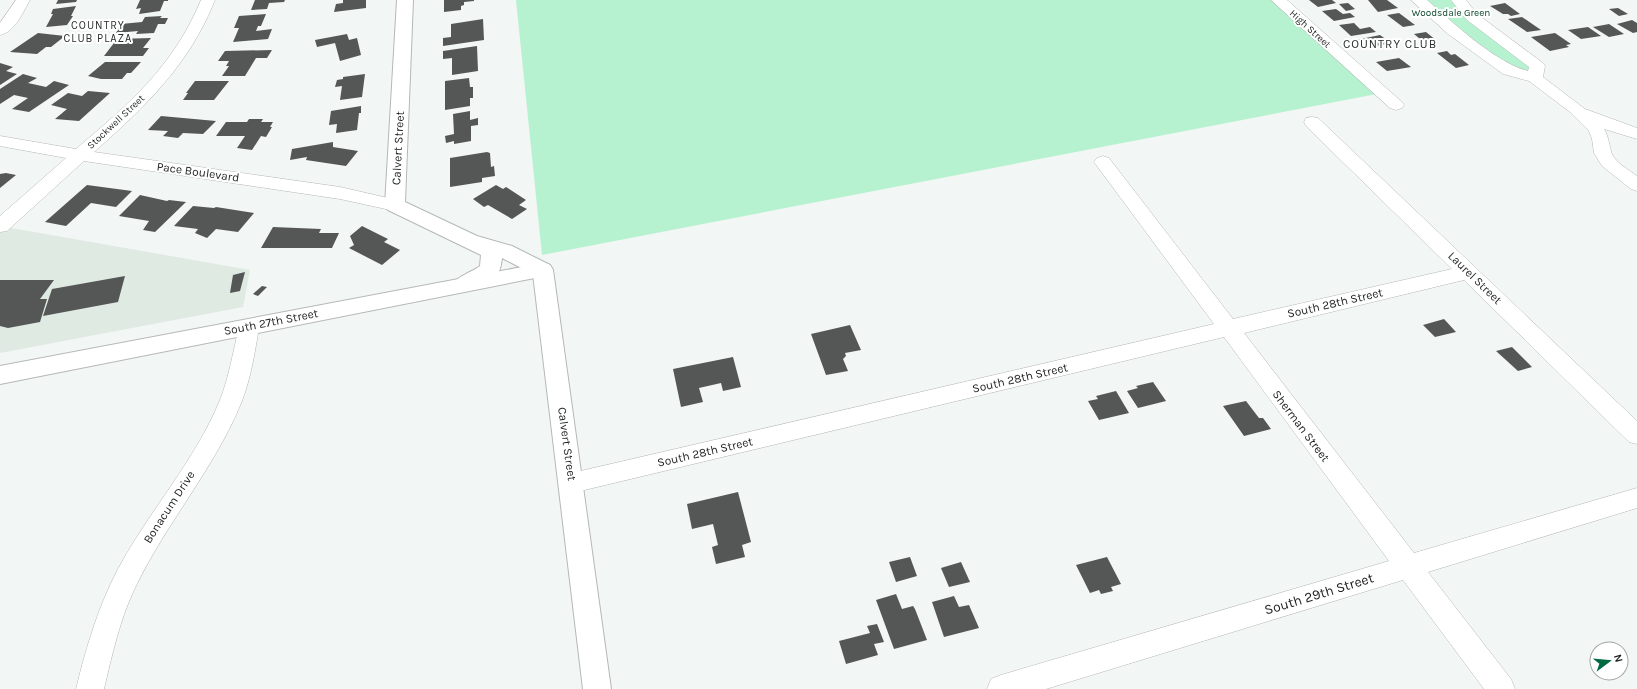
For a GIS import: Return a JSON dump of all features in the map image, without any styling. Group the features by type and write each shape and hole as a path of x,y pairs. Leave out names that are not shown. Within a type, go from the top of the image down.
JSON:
{"street":[{"path":"0,31 10,21 23,0"},
{"name":"Stockwell Street","path":"0,226 130,110 170,68 193,34 208,0"},
{"name":"Calvert Street","path":"396,204 405,0"},
{"name":"High Street","path":"1278,0 1396,106"},
{"path":"1418,0 1453,31 1509,71 1535,78 1576,109 1596,129 1601,140 1603,153 1608,162 1637,185"},
{"path":"1458,0 1472,17 1537,66 1535,78"},
{"path":"1576,109 1609,125 1637,134"},
{"name":"Laurel Street","path":"1312,122 1637,435"},
{"name":"Pace Boulevard","path":"0,141 80,155 340,194 396,204"},
{"name":"Sherman Street","path":"1102,162 1500,689"},
{"path":"396,204 478,243 505,251 543,270"},
{"path":"462,285 484,274 492,265 492,256 488,250 478,243"},
{"name":"Calvert Street","path":"543,270 572,483 597,689"},
{"name":"South 27th Street","path":"0,375 543,270"},
{"name":"South 28th Street","path":"572,483 1468,272"},
{"name":"Bonacum Drive","path":"90,689 97,658 113,610 133,565 157,523 194,470 216,434 231,400 241,369 249,327"},
{"name":"South 29th Street","path":"1001,689 1637,498"}],"shaded area":[{"path":"0,226 250,270 243,307 0,353"}],"green space":[{"path":"516,0 1278,0 1382,93 542,255"},
{"name":"Woodsdale Green","path":"1418,0 1458,0 1537,66 1535,78 1510,72"}],"building":[{"path":"58,0 77,0 76,2 56,4"},
{"path":"140,0 168,1 164,1 160,11 139,14 141,8 136,9"},
{"path":"255,0 285,0 284,2 269,3 267,9 251,10"},
{"path":"343,0 366,0 366,8 334,12 336,4 343,3"},
{"path":"444,0 474,1 464,2 464,5 461,6 461,10 444,12"},
{"path":"1309,0 1332,0 1336,3 1318,7"},
{"path":"1368,0 1387,0 1398,8 1378,12"},
{"path":"1348,3 1355,9 1346,11 1339,4"},
{"path":"1505,3 1520,14 1511,16 1508,14 1503,14 1490,6"},
{"path":"76,6 71,16 73,16 67,25 46,27 53,14 51,14 53,9"},
{"path":"1618,8 1628,14 1619,16 1609,9"},
{"path":"1336,9 1343,14 1350,13 1355,17 1334,21 1322,11"},
{"path":"1399,13 1415,25 1403,27 1387,15"},
{"path":"266,14 261,26 258,26 256,31 272,29 268,39 233,42 239,28 234,28 239,16"},
{"path":"162,16 160,18 168,18 165,24 158,24 154,33 136,34 138,31 116,33 121,24 142,22 145,17"},
{"path":"1522,17 1541,30 1527,32 1508,19"},
{"path":"483,19 484,40 443,46 443,38 451,37 451,24"},
{"path":"1632,20 1637,23 1637,32 1633,33 1617,24"},
{"path":"1354,23 1360,29 1370,27 1376,32 1351,36 1339,25"},
{"path":"1609,24 1624,34 1609,37 1593,27"},
{"path":"1588,27 1601,36 1581,39 1568,30"},
{"path":"1426,32 1437,41 1425,43 1414,34"},
{"path":"38,33 65,36 51,47 46,47 37,54 10,52"},
{"path":"1555,33 1571,44 1566,45 1569,47 1550,51 1531,37"},
{"path":"347,34 349,40 357,38 361,55 340,61 335,43 317,47 315,40"},
{"path":"1380,35 1391,43 1367,48 1356,40"},
{"path":"151,38 143,48 149,48 143,56 104,56 117,39"},
{"path":"477,46 478,71 452,75 452,58 443,59 443,51"},
{"path":"272,50 267,58 256,58 245,76 222,76 229,66 226,66 229,61 218,61 225,51"},
{"path":"1447,51 1451,55 1455,54 1469,65 1456,68 1437,53"},
{"path":"1399,58 1411,67 1387,71 1376,62"},
{"path":"105,62 141,62 131,73 127,73 122,79 101,79 88,76"},
{"path":"0,63 13,67 6,71 17,74 0,85"},
{"path":"23,74 37,78 28,83 46,87 54,81 69,85 29,112 12,109 28,98 14,95 0,104 0,89"},
{"path":"365,74 362,97 340,100 342,86 335,87 337,80 343,79 343,77"},
{"path":"469,78 470,87 473,87 473,98 470,98 470,106 445,110 445,81"},
{"path":"195,81 229,81 214,100 183,100 188,93 186,93"},
{"path":"88,91 110,93 79,121 55,119 67,109 51,105 68,93 82,96"},
{"path":"361,106 357,130 336,133 337,124 329,125 331,111"},
{"path":"470,111 470,120 478,118 478,125 471,126 471,141 454,144 454,141 446,143 445,136 454,134 453,114"},
{"path":"161,116 216,121 203,134 183,133 178,138 163,136 168,131 148,130"},
{"path":"249,119 263,119 261,122 273,122 270,127 272,127 266,137 261,136 252,150 237,148 245,136 216,136 226,122 247,122"},
{"path":"333,142 333,147 358,151 346,166 306,160 307,157 290,160 292,149"},
{"path":"487,152 490,153 491,167 494,166 495,176 482,178 482,182 450,187 450,158"},
{"path":"6,173 16,175 0,188 0,174"},
{"path":"87,185 132,191 116,207 91,203 66,226 45,222"},
{"path":"496,185 503,189 506,187 526,200 519,205 527,209 512,219 488,205 484,207 473,199"},
{"path":"140,195 167,201 186,202 155,232 143,230 149,221 119,216"},
{"path":"193,206 216,207 254,213 238,232 216,229 207,238 195,233 198,229 174,226"},
{"path":"362,226 388,239 384,242 400,250 382,265 349,248 354,245 350,236"},
{"path":"273,227 321,229 319,233 339,233 332,248 261,248"},
{"path":"245,272 240,291 230,293 233,275"},
{"path":"125,276 118,302 43,316 52,289"},
{"path":"0,280 54,280 40,299 47,299 40,322 8,328 0,326"},
{"path":"262,286 267,287 258,296 253,294"},
{"path":"1444,319 1456,332 1435,337 1423,325"},
{"path":"850,325 861,350 845,353 846,356 843,359 848,371 826,375 811,334"},
{"path":"1512,347 1532,367 1518,371 1496,351"},
{"path":"733,357 741,387 723,391 721,383 699,388 703,402 681,407 673,369"},
{"path":"1153,382 1166,401 1138,408 1127,391 1138,388 1136,386"},
{"path":"1116,391 1129,413 1099,420 1088,401 1098,399 1096,396"},
{"path":"1246,401 1259,418 1263,418 1271,429 1244,436 1223,406"},
{"path":"738,492 751,542 742,545 745,557 716,564 712,547 718,545 713,524 692,529 687,504"},
{"path":"910,557 917,576 896,582 889,562"},
{"path":"1107,557 1121,584 1111,587 1113,591 1101,594 1099,590 1090,593 1076,565"},
{"path":"961,562 970,582 949,587 941,568"},
{"path":"896,594 902,609 913,606 927,640 894,649 876,600"},
{"path":"954,596 959,607 969,605 979,628 944,637 932,602"},
{"path":"877,624 884,642 874,644 878,655 846,664 839,641 870,633 867,626"}],"district":[{"name":"COUNTRY CLUB PLAZA","path":"98,31"},
{"name":"COUNTRY CLUB","path":"1390,44"}]}
